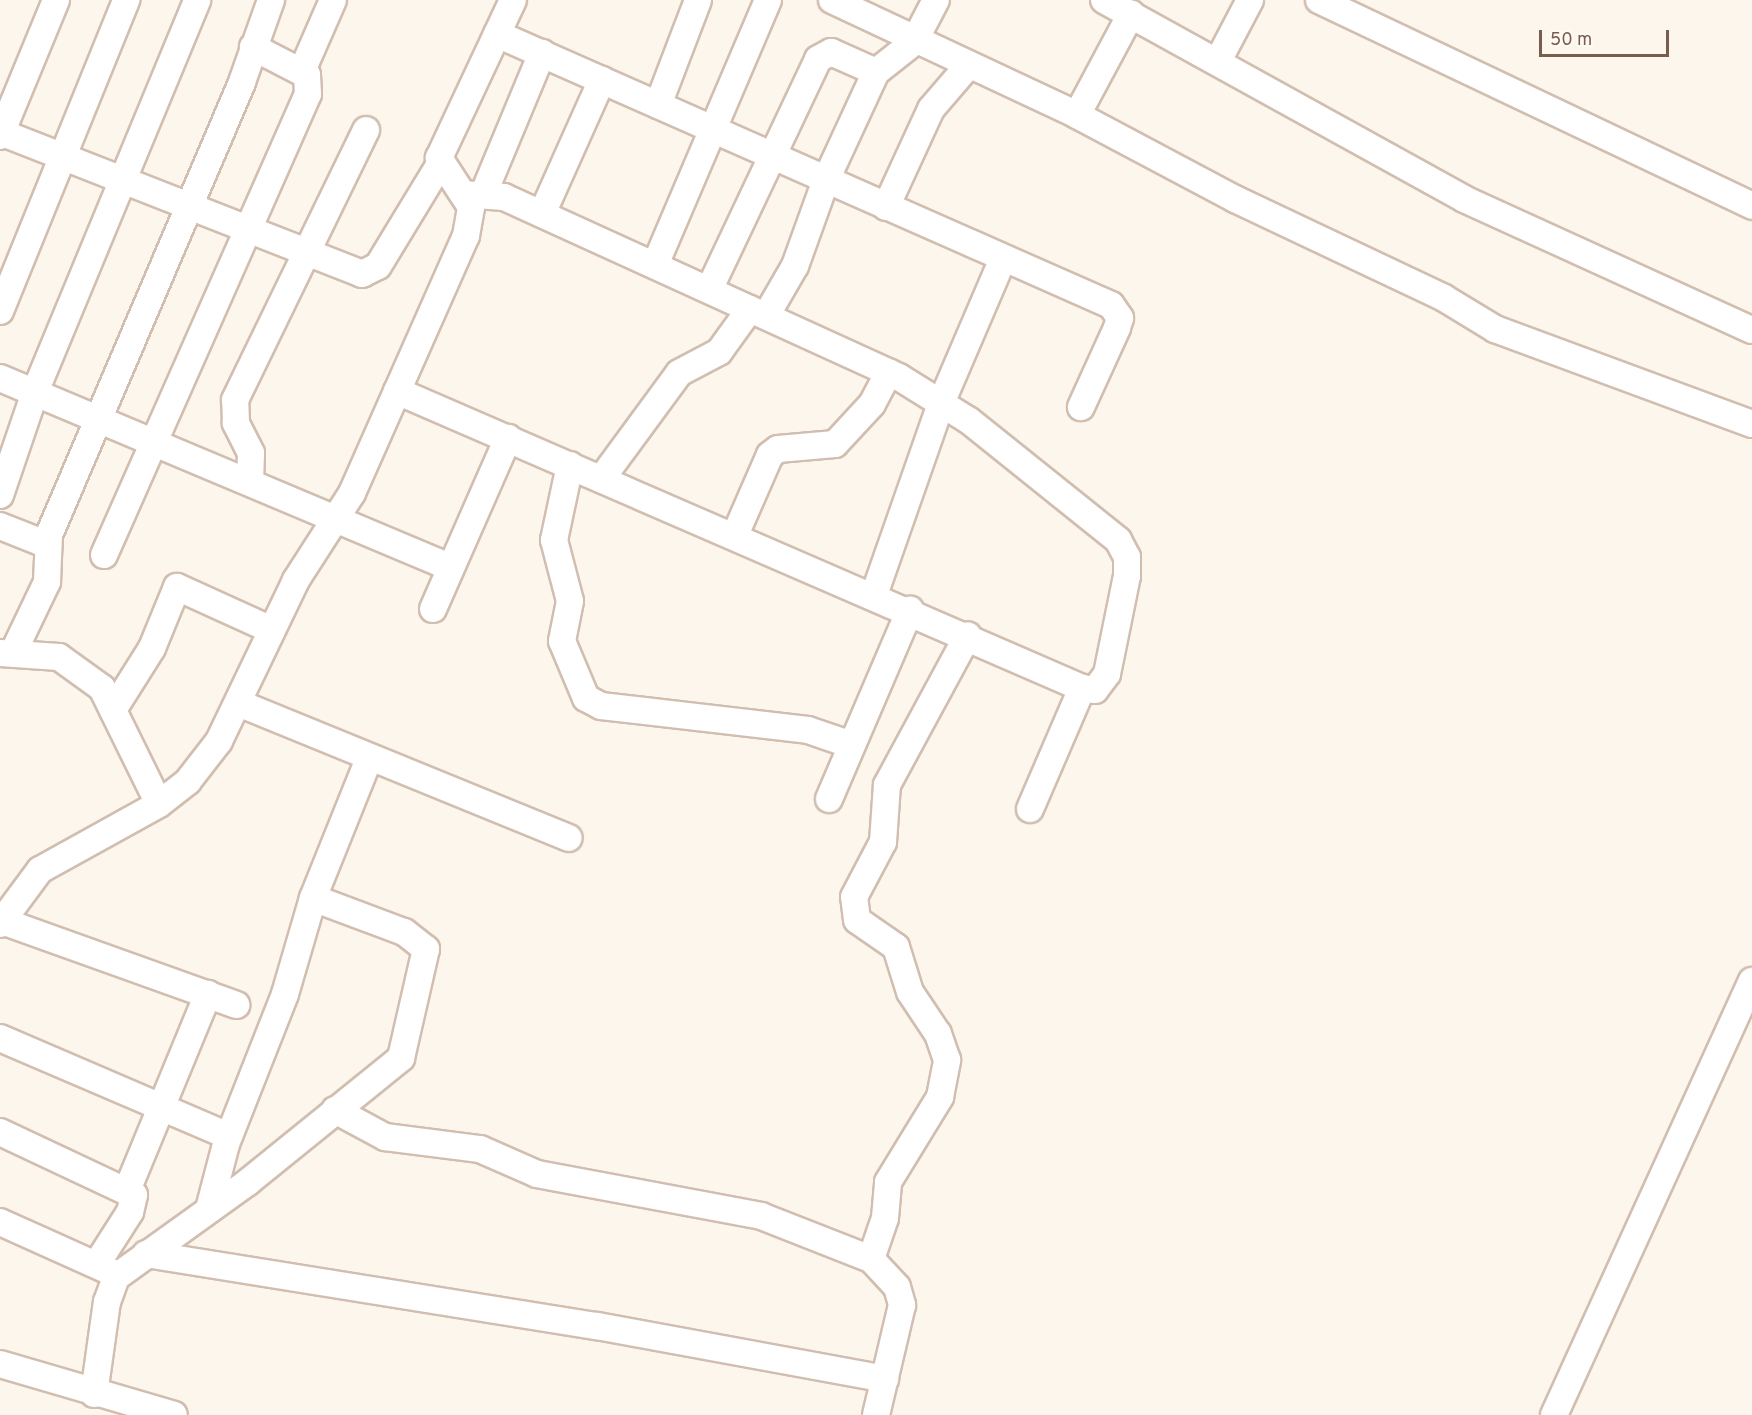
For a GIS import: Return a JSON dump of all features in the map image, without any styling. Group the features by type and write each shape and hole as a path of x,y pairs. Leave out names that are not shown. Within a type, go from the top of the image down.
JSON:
{"street":[{"path":"56,0 0,133 362,274 371,272 440,164 513,0"},
{"path":"0,311 126,0"},
{"path":"0,495 35,392 197,0"},
{"path":"159,804 102,688 73,664 44,654 6,653 47,582 48,545 96,418 271,0"},
{"path":"302,70 333,0"},
{"path":"658,105 698,0"},
{"path":"655,266 768,0"},
{"path":"832,0 914,42 1077,115 1235,199 1444,298 1495,330 1752,424"},
{"path":"602,478 679,373 719,352 758,313 795,266 826,180 876,72 914,42 936,0"},
{"path":"1104,0 1464,199 1752,330"},
{"path":"1218,61 1250,0"},
{"path":"1319,0 1752,206"},
{"path":"1077,115 1131,14"},
{"path":"497,34 1117,309 1117,328 1081,407"},
{"path":"104,555 155,442 245,228 308,93 310,80 302,70 253,47"},
{"path":"709,290 810,71 825,53 838,54 876,72"},
{"path":"236,1005 1,922 40,870 159,804 205,763 238,703 272,630 316,545 336,517 397,391 471,221 474,194 542,54"},
{"path":"886,207 931,109 968,66"},
{"path":"542,214 602,80"},
{"path":"250,482 250,453 236,423 235,400 304,252 366,130"},
{"path":"397,391 968,635 1082,688 1095,690 1107,674 1127,557 1118,540 942,401 889,372 504,197 474,194 440,164"},
{"path":"874,595 942,401 1003,259"},
{"path":"735,535 770,455 777,449 835,444 872,404 889,372"},
{"path":"0,378 336,517 452,568"},
{"path":"433,609 508,438"},
{"path":"570,465 555,540 570,602 562,641 586,698 601,706 808,730 852,745"},
{"path":"0,526 48,545"},
{"path":"113,710 152,648 177,587 272,630"},
{"path":"830,799 910,610"},
{"path":"871,1259 885,1218 888,1182 940,1097 947,1060 938,1034 910,992 896,947 857,920 854,897 885,835 887,786 968,635"},
{"path":"1030,809 1082,688"},
{"path":"238,703 369,759 569,838"},
{"path":"209,1209 229,1136 285,994 313,898 369,759"},
{"path":"0,1222 107,1269 146,1254 209,1209 401,1058 426,949 404,932 313,898"},
{"path":"1554,1415 1752,981"},
{"path":"94,1394 107,1302 107,1269 133,1204 128,1188 163,1108 208,994"},
{"path":"0,1038 229,1136"},
{"path":"335,1110 385,1137 480,1149 537,1174 761,1216 871,1259 897,1287 902,1305 876,1415"},
{"path":"0,1132 128,1188"},
{"path":"146,1254 597,1326 885,1379"},
{"path":"0,1364 94,1394 174,1415"}]}
